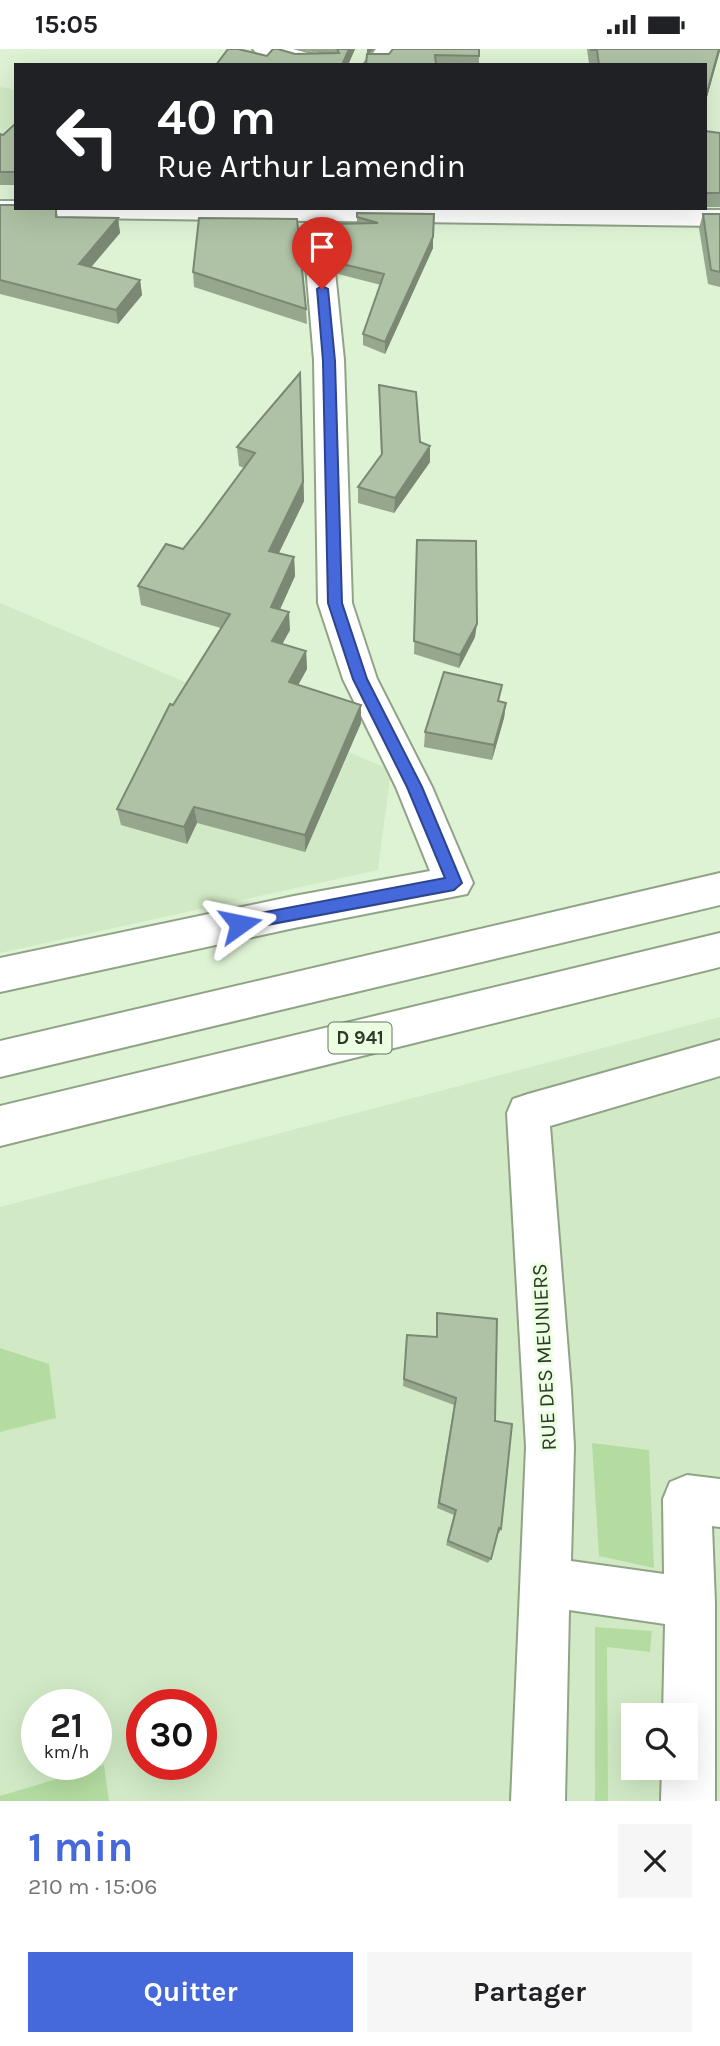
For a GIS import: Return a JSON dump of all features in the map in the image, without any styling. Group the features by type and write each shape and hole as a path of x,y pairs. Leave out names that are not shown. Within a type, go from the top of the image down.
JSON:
{"main road":[{"path":"265,49 318,63"},
{"path":"0,975 294,912 454,883 414,787 360,679 335,603 329,361 318,242 320,210 720,218"},
{"path":"0,1059 720,889"},
{"name":"D 941","path":"0,1126 720,950"},
{"name":"RUE DES MEUNIERS","path":"538,1801 550,1447 528,1113 653,1075 720,1058"},
{"path":"688,1801 690,1603 687,1499 720,1503"},
{"path":"545,1582 690,1603"}],"shaded area":[{"path":"0,86 14,90 14,123 0,134"},
{"path":"0,603 391,770 378,870 0,953"},
{"path":"720,1017 720,1801 0,1801 0,1207"},
{"path":"0,1348 49,1364 56,1418 0,1432"},
{"path":"592,1443 649,1450 654,1568 599,1556"},
{"path":"595,1627 652,1631 650,1652 607,1647 608,1801 595,1801"},
{"path":"54,1780 106,1780 109,1801 0,1801 0,1796"}],"building":[{"path":"228,49 267,56 273,49 295,54 339,53 337,49 349,49 343,63 218,63"},
{"path":"393,49 479,49 479,56 435,55 436,63 366,63 367,54 389,54"},
{"path":"719,49 707,93 707,63 599,63 597,50 591,50"},
{"path":"14,125 14,172 0,172 0,134 3,135"},
{"path":"707,131 720,133 720,193 707,193"},
{"path":"0,205 14,205 14,210 56,210 56,217 118,218 79,264 140,280 116,310 0,280"},
{"path":"357,213 434,214 433,237 385,342 363,334 384,274 338,263 335,224 378,223 357,217"},
{"path":"703,214 720,214 720,272 711,270"},
{"path":"199,218 297,219 306,309 193,272"},
{"path":"300,373 303,482 269,551 294,557 271,607 289,612 272,641 306,651 289,682 361,705 305,835 194,807 184,827 117,809 170,704 173,705 230,614 138,586 166,544 183,549 202,525 255,453 237,447"},
{"path":"379,385 416,392 420,442 430,446 395,498 358,487 382,454"},
{"path":"417,540 476,541 477,624 460,655 414,641"},
{"path":"444,672 502,685 498,701 506,703 494,745 425,732"},
{"path":"437,1313 497,1319 495,1421 512,1424 501,1529 499,1528 491,1559 448,1541 456,1510 439,1503 456,1398 404,1379 407,1335 437,1337"}],"route":[{"path":"240,924 454,883 414,787 360,679 335,603 329,361 322,289"}]}
